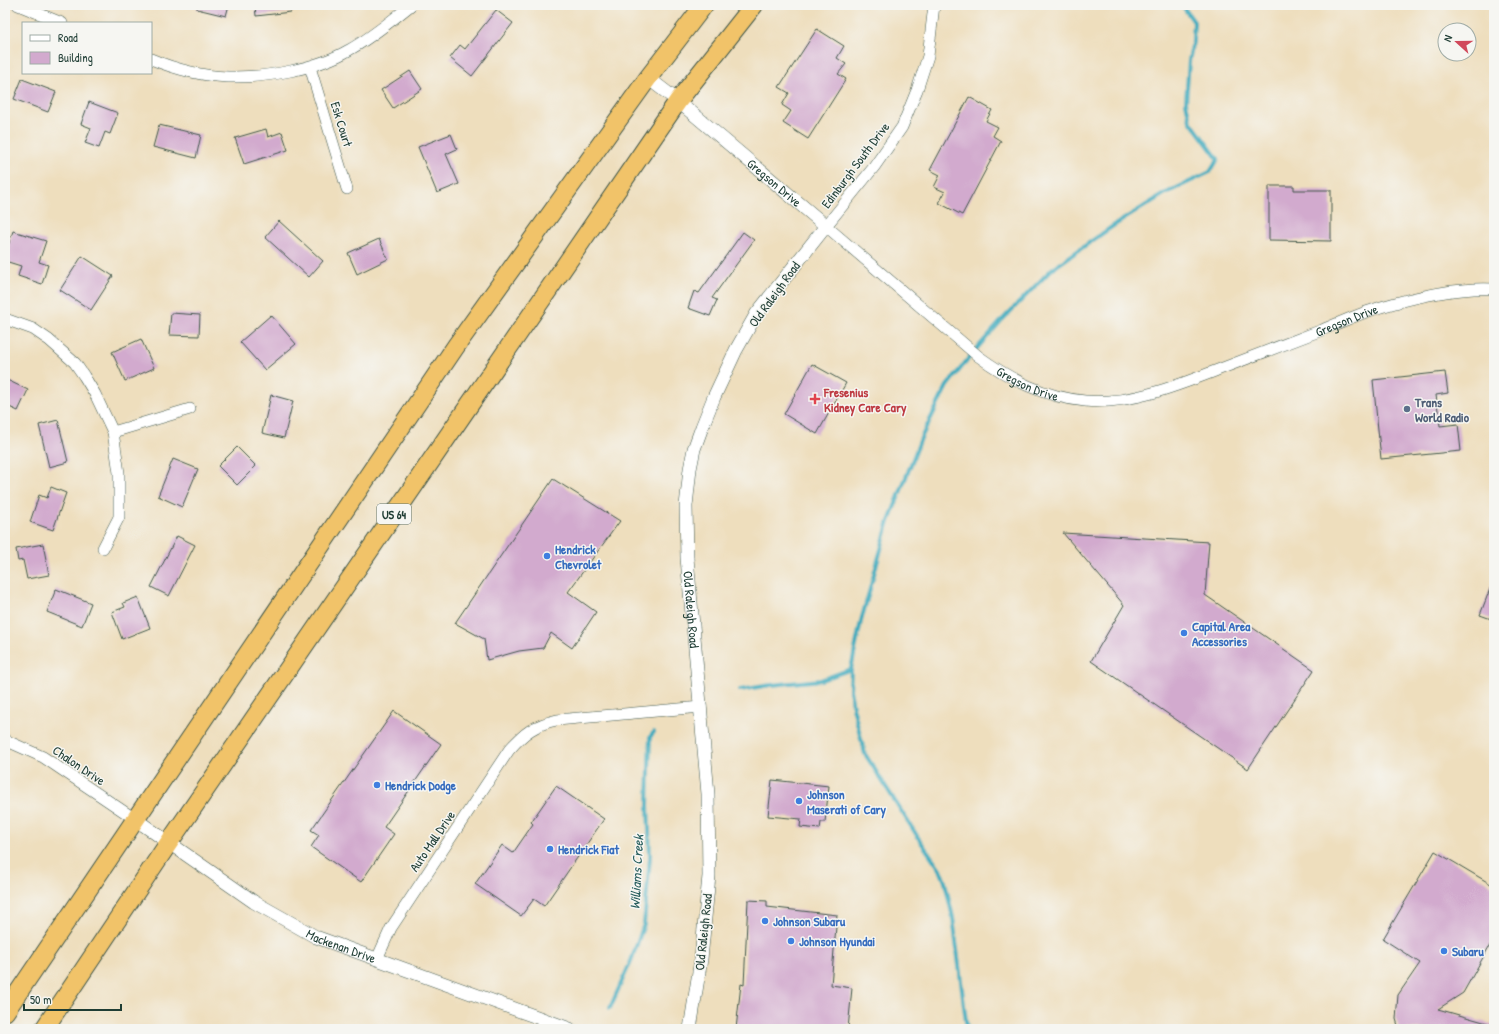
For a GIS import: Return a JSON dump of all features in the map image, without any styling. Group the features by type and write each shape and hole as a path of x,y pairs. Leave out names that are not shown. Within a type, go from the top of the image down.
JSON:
{"highway":[{"path":"5,1012 456,346 648,78 704,5"},
{"name":"US 64","path":"44,1029 168,844 678,101 754,5"}],"street":[{"path":"18,5 60,22"},
{"path":"152,59 204,74 228,77 255,75 310,67 348,51 385,26 410,5"},
{"name":"Edinburgh South Drive","path":"826,226 874,167 902,127 917,90 928,56 934,5"},
{"name":"Esk Court","path":"310,67 347,189"},
{"name":"Gregson Drive","path":"648,78 678,101 978,356 1020,382 1053,395 1086,401 1137,397 1200,377 1380,307 1444,292 1476,288 1494,289"},
{"name":"Old Raleigh Road","path":"690,1029 701,959 708,876 708,794 687,558 687,489 694,450 714,397 736,350 757,313 826,226"},
{"path":"5,319 33,329 58,347 74,363 95,394 113,432 119,473 119,517 103,548"},
{"path":"113,432 190,409"},
{"name":"Auto Mall Drive","path":"377,959 391,928 509,750 523,735 546,722 557,720 701,708"},
{"name":"Chalon Drive","path":"5,740 43,757 135,819"},
{"name":"Mackenan Drive","path":"135,819 168,844 254,902 316,937 570,1029"}],"building":[{"path":"197,5 229,5 226,16 197,9"},
{"path":"255,5 291,5 291,12 256,16"},
{"path":"496,10 513,23 472,76 450,58 460,45 465,49"},
{"path":"817,29 844,46 837,58 846,64 838,74 846,79 808,139 783,123 791,111 782,105 789,93 779,87"},
{"path":"410,71 422,89 393,108 381,90"},
{"path":"22,79 56,92 48,112 14,99"},
{"path":"969,97 992,110 986,121 998,127 993,136 1001,141 962,215 939,203 945,192 934,187 940,175 930,170"},
{"path":"89,102 118,113 110,134 105,132 99,148 85,143 91,128 81,124"},
{"path":"159,125 201,135 196,158 153,147"},
{"path":"266,129 268,137 282,132 288,150 244,164 235,138"},
{"path":"451,134 457,149 446,154 459,184 437,193 418,147"},
{"path":"1269,186 1294,186 1294,190 1331,190 1331,241 1269,240"},
{"path":"279,221 323,261 309,277 265,237"},
{"path":"13,231 46,241 39,262 48,265 42,284 18,276 21,266 5,261 5,255"},
{"path":"743,232 754,240 712,298 717,300 710,316 688,308 694,291 699,293"},
{"path":"379,239 388,259 357,274 348,253"},
{"path":"82,256 113,276 91,310 60,290"},
{"path":"171,313 200,315 199,336 169,335"},
{"path":"271,315 296,344 265,370 240,342"},
{"path":"141,339 154,368 125,381 112,352"},
{"name":"Fresenius Kidney Care Cary","path":"812,364 846,383 817,434 784,414"},
{"name":"Trans World Radio","path":"1445,372 1448,393 1436,395 1440,426 1458,424 1461,451 1381,459 1373,380"},
{"path":"5,379 28,390 18,411 5,405"},
{"path":"271,395 293,401 284,438 262,433"},
{"path":"58,420 68,462 49,467 39,425"},
{"path":"237,447 256,466 237,485 218,466"},
{"path":"173,459 198,469 182,507 158,496"},
{"name":"Hendrick Chevrolet","path":"553,479 620,521 568,592 596,612 572,648 551,633 543,648 519,651 487,660 484,639 455,623"},
{"path":"51,487 66,493 53,530 30,522 39,495 47,498"},
{"name":"Capital Area Accessories","path":"1063,533 1209,542 1205,595 1314,670 1248,769 1091,661 1124,605"},
{"path":"177,536 195,545 169,596 151,587"},
{"path":"43,544 49,575 27,579 23,560 18,561 16,549"},
{"path":"1494,581 1494,620 1480,615"},
{"path":"56,589 91,603 82,626 47,612"},
{"path":"138,597 150,628 122,639 112,612 125,607 123,603"},
{"name":"Hendrick Dodge","path":"394,711 441,744 384,827 394,834 361,882 311,847 319,835 311,830"},
{"name":"Johnson Maserati of Cary","path":"772,780 829,786 825,822 821,822 820,829 800,827 801,819 768,816"},
{"name":"Hendrick Fiat","path":"556,786 604,819 544,906 534,899 521,916 475,884 502,845 513,853 533,824 531,822"},
{"name":"Subaru","path":"1435,851 1494,886 1494,938 1463,993 1438,1009 1494,1025 1494,1029 1399,1029 1396,1019 1398,995 1420,963 1383,939"},
{"name":"Johnson Hyundai","path":"748,900 767,901 767,907 837,915 831,985 852,988 848,1029 736,1029 741,984 744,985"}],"waterway":[{"path":"967,1029 953,918 945,882 940,869 865,754 850,690 851,669 861,621 888,524 921,438 947,386 972,354 1003,319 1052,269 1113,226 1164,194 1210,172 1218,159 1190,121 1186,102 1194,22 1182,5"},
{"name":"Williams Creek","path":"740,690 821,680 851,669"},
{"name":"Williams Creek","path":"610,1008 631,961 644,924 650,857 648,805 650,737 654,732"}],"place":[{"name":"Fresenius Kidney Care Cary","path":"815,399"},
{"name":"Trans World Radio","path":"1407,409"},
{"name":"Hendrick Chevrolet","path":"547,556"},
{"name":"Capital Area Accessories","path":"1184,633"},
{"name":"Hendrick Dodge","path":"377,785"},
{"name":"Johnson Maserati of Cary","path":"799,801"},
{"name":"Hendrick Fiat","path":"550,849"},
{"name":"Johnson Subaru","path":"765,921"},
{"name":"Johnson Hyundai","path":"791,941"},
{"name":"Subaru","path":"1444,951"}]}
